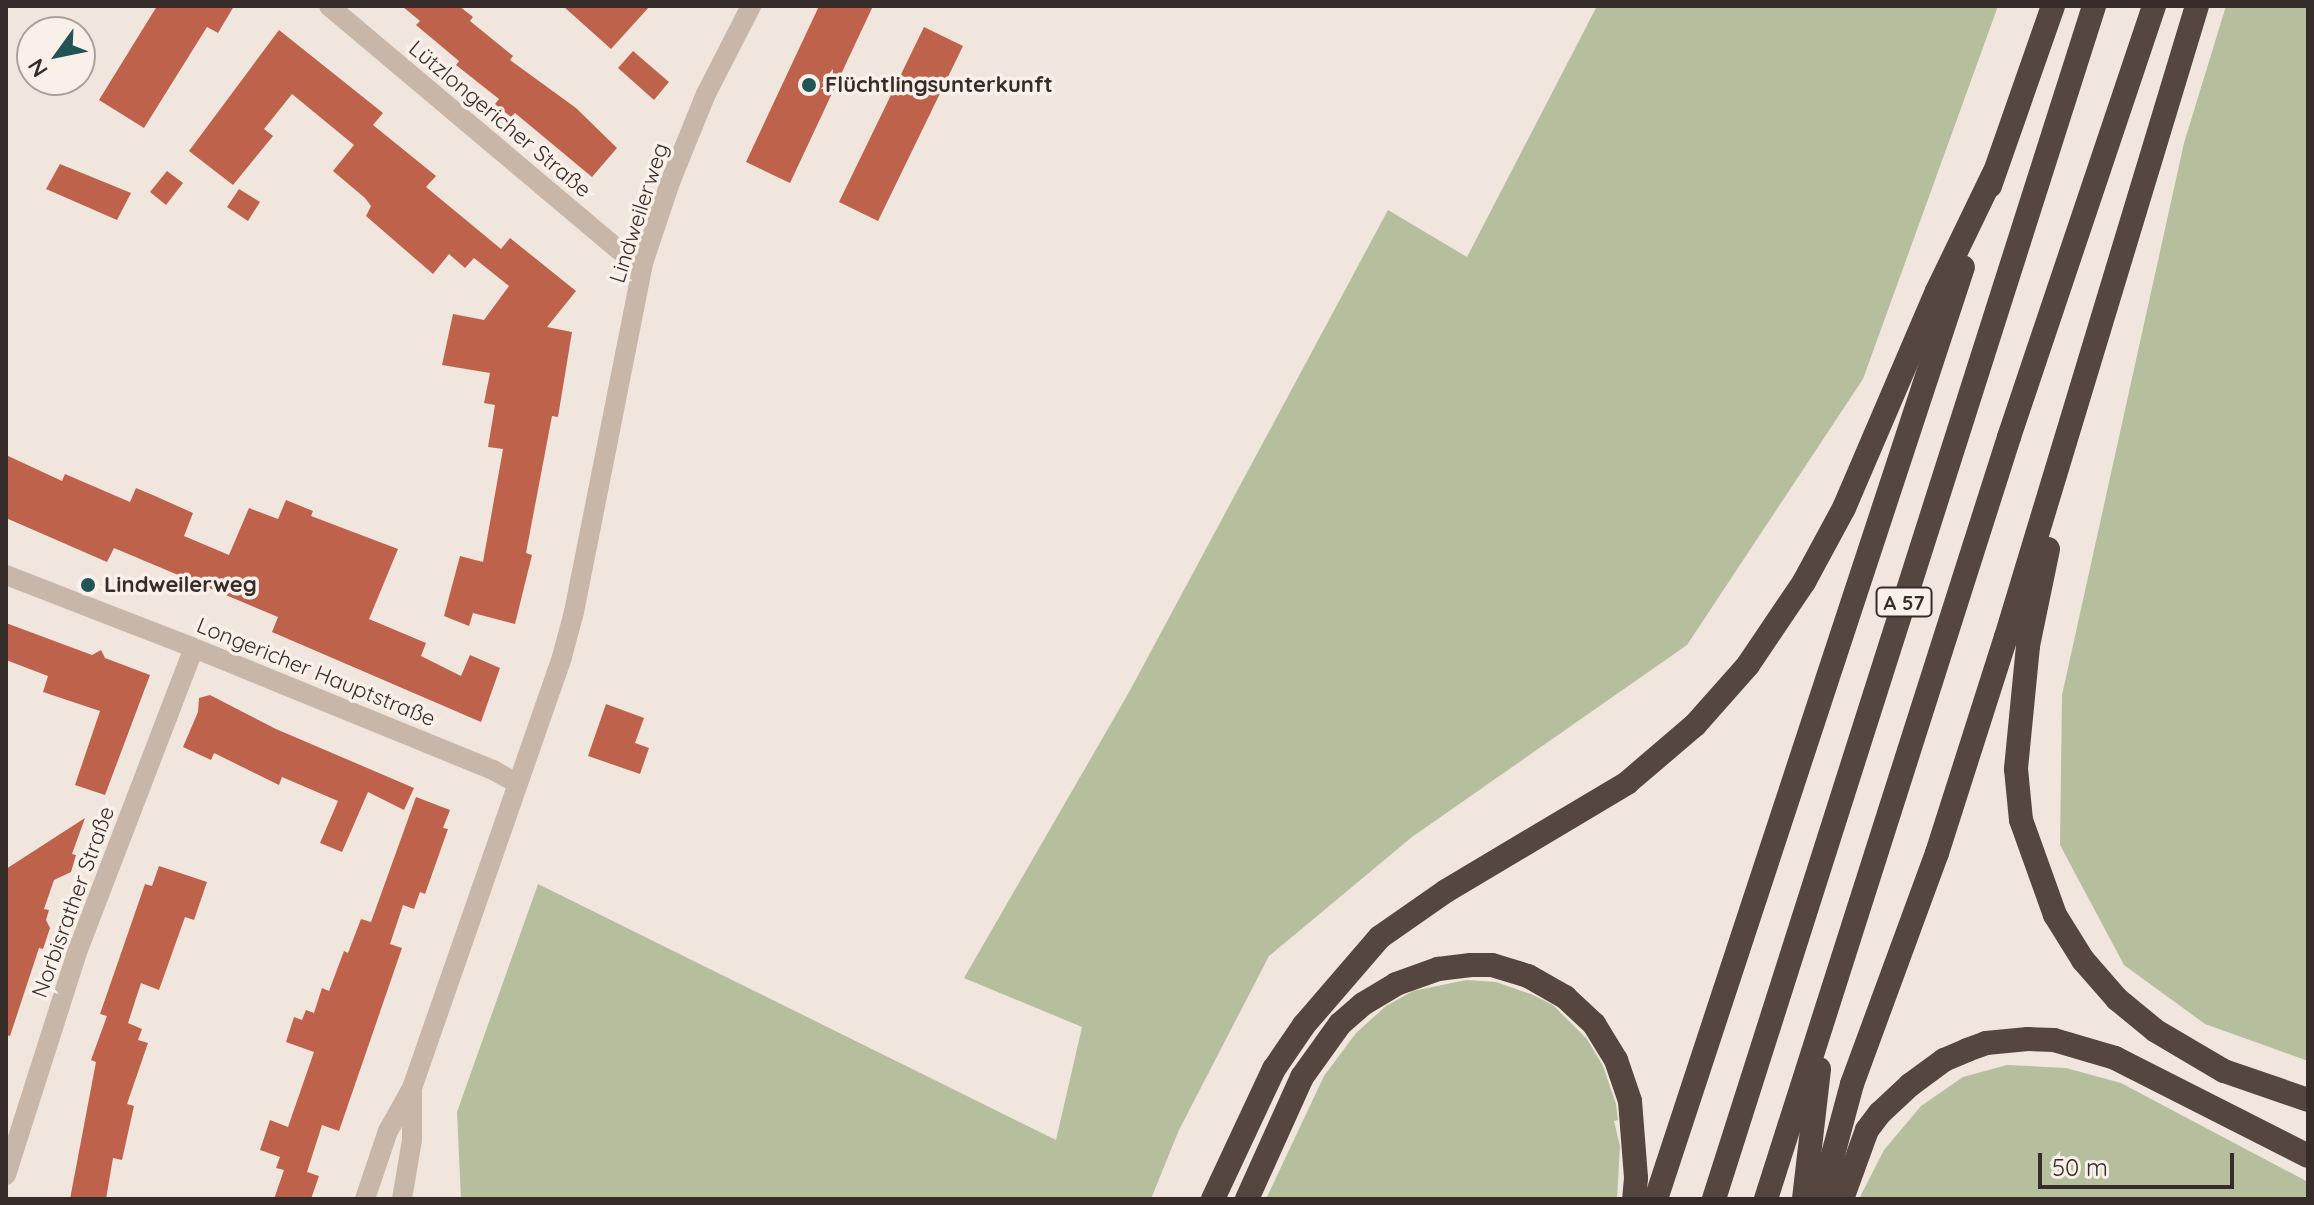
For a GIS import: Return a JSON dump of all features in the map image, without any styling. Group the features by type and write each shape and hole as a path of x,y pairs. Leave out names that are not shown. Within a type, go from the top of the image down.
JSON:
{"highway":[{"path":"1656,1199 1994,173 2053,6"},
{"name":"A 57","path":"1714,1199 2094,6"},
{"name":"A 57","path":"1766,1199 2009,437 2154,6"},
{"path":"1821,1199 1852,1084 1937,853 2072,425 2197,6"},
{"path":"1213,1199 1274,1069 1304,1025 1380,937 1446,891 1627,783 1695,725 1748,665 1804,582 1844,508 1937,291 1994,173"},
{"path":"2072,425 2028,646 2016,745 2018,793 2028,845 2055,915 2083,960 2117,999 2156,1031 2224,1071 2308,1100"},
{"path":"1247,1199 1302,1077 1340,1024 1363,1004 1396,984 1438,969 1471,965 1492,965 1528,976 1565,997 1594,1024 1616,1060 1630,1101 1635,1150 1634,1199"},
{"path":"1804,1199 1827,1012"},
{"path":"1842,1199 1867,1130 1910,1085 1944,1060 1967,1050 1986,1043 2028,1039 2054,1040 2115,1058 2308,1156"}],"street":[{"name":"Lützlongericher Straße","path":"329,6 619,250 644,260"},
{"name":"Lindweilerweg","path":"365,1199 388,1131 412,1088 574,612 644,260 671,180 706,94 751,6"},
{"name":"Longericher Hauptstraße","path":"6,575 194,648 493,770 516,783"},
{"name":"Norbisrather Straße","path":"6,1175 76,955 194,648"},
{"name":"Lindweilerweg","path":"402,1199 412,1140 412,1088"}],"green space":[{"path":"1597,6 1998,6 1863,379 1687,645 1412,837 1269,956 1179,1130 1151,1199 461,1199 457,1112 538,884 1056,1140 1082,1027 964,978 1128,694 1388,210 1467,257"},
{"path":"2226,6 2308,6 2308,1061 2205,1024 2124,965 2060,845 2062,695 2184,143"},
{"path":"1466,980 1496,982 1533,995 1553,1005 1587,1039 1603,1066 1616,1104 1618,1120 1614,1121 1620,1146 1617,1199 1266,1199 1324,1076 1356,1033 1386,1006 1413,991"},
{"path":"2007,1065 2066,1068 2121,1083 2308,1182 2308,1199 1859,1199 1884,1150 1921,1106 1963,1077"}],"building":[{"path":"157,6 234,6 218,33 207,27 144,128 99,100"},
{"path":"402,6 459,6 473,17 470,21 513,56 510,60 576,108 617,148 592,177 515,113 511,117 495,104 499,99 456,65 459,61 416,25 420,21"},
{"path":"563,6 650,6 611,49"},
{"name":"Flüchtlingsunterkunft","path":"819,6 873,6 790,183 746,162"},
{"path":"924,27 963,46 878,221 839,202"},
{"path":"279,30 383,113 373,125 436,176 426,187 501,249 510,238 576,291 547,327 572,332 558,417 552,416 526,553 532,555 515,624 473,613 469,626 444,616 460,556 483,562 503,449 488,447 495,405 484,403 490,373 442,365 453,314 484,320 509,286 474,258 465,268 449,254 433,274 366,216 371,206 333,171 354,145 292,94 264,129 273,136 233,185 189,151"},
{"path":"633,51 669,82 654,100 618,68"},
{"path":"60,164 131,193 117,220 46,189"},
{"path":"167,171 183,183 166,205 150,192"},
{"path":"239,189 260,202 248,221 227,207"},
{"path":"6,455 62,481 65,474 130,502 136,488 193,513 184,536 229,555 249,508 278,519 286,500 313,511 311,516 398,549 369,619 426,643 421,656 461,676 470,655 500,668 481,722 272,632 278,617 114,548 107,562 6,518"},
{"path":"6,623 92,655 101,650 105,658 150,675 105,795 75,785 100,711 43,692 48,676 6,660"},
{"path":"210,695 276,729 414,788 404,810 368,792 342,852 320,843 338,801 282,777 279,785 214,753 211,760 183,747 198,712 199,698"},
{"path":"606,704 644,718 635,743 649,748 640,774 588,756"},
{"path":"416,797 450,810 443,828 448,829 425,894 420,892 414,909 403,905 390,944 402,948 339,1131 322,1125 307,1172 319,1176 311,1199 274,1199 284,1170 276,1168 280,1157 260,1150 270,1120 288,1127 314,1052 286,1042 294,1017 302,1020 306,1010 314,1013 322,988 329,991 344,951 348,953 361,919 371,922"},
{"path":"85,818 72,854 76,855 71,872 54,880 44,909 49,910 46,920 50,928 43,949 39,948 10,1036 6,1035 6,869"},
{"path":"159,866 207,882 194,920 185,917 159,990 141,983 128,1023 142,1029 138,1040 148,1043 127,1104 134,1106 122,1160 113,1158 106,1199 70,1199 96,1062 91,1060 107,1016 100,1014 145,884 152,886"}],"place":[{"name":"Flüchtlingsunterkunft","path":"809,85"},
{"name":"Lindweilerweg","path":"88,585"}]}
